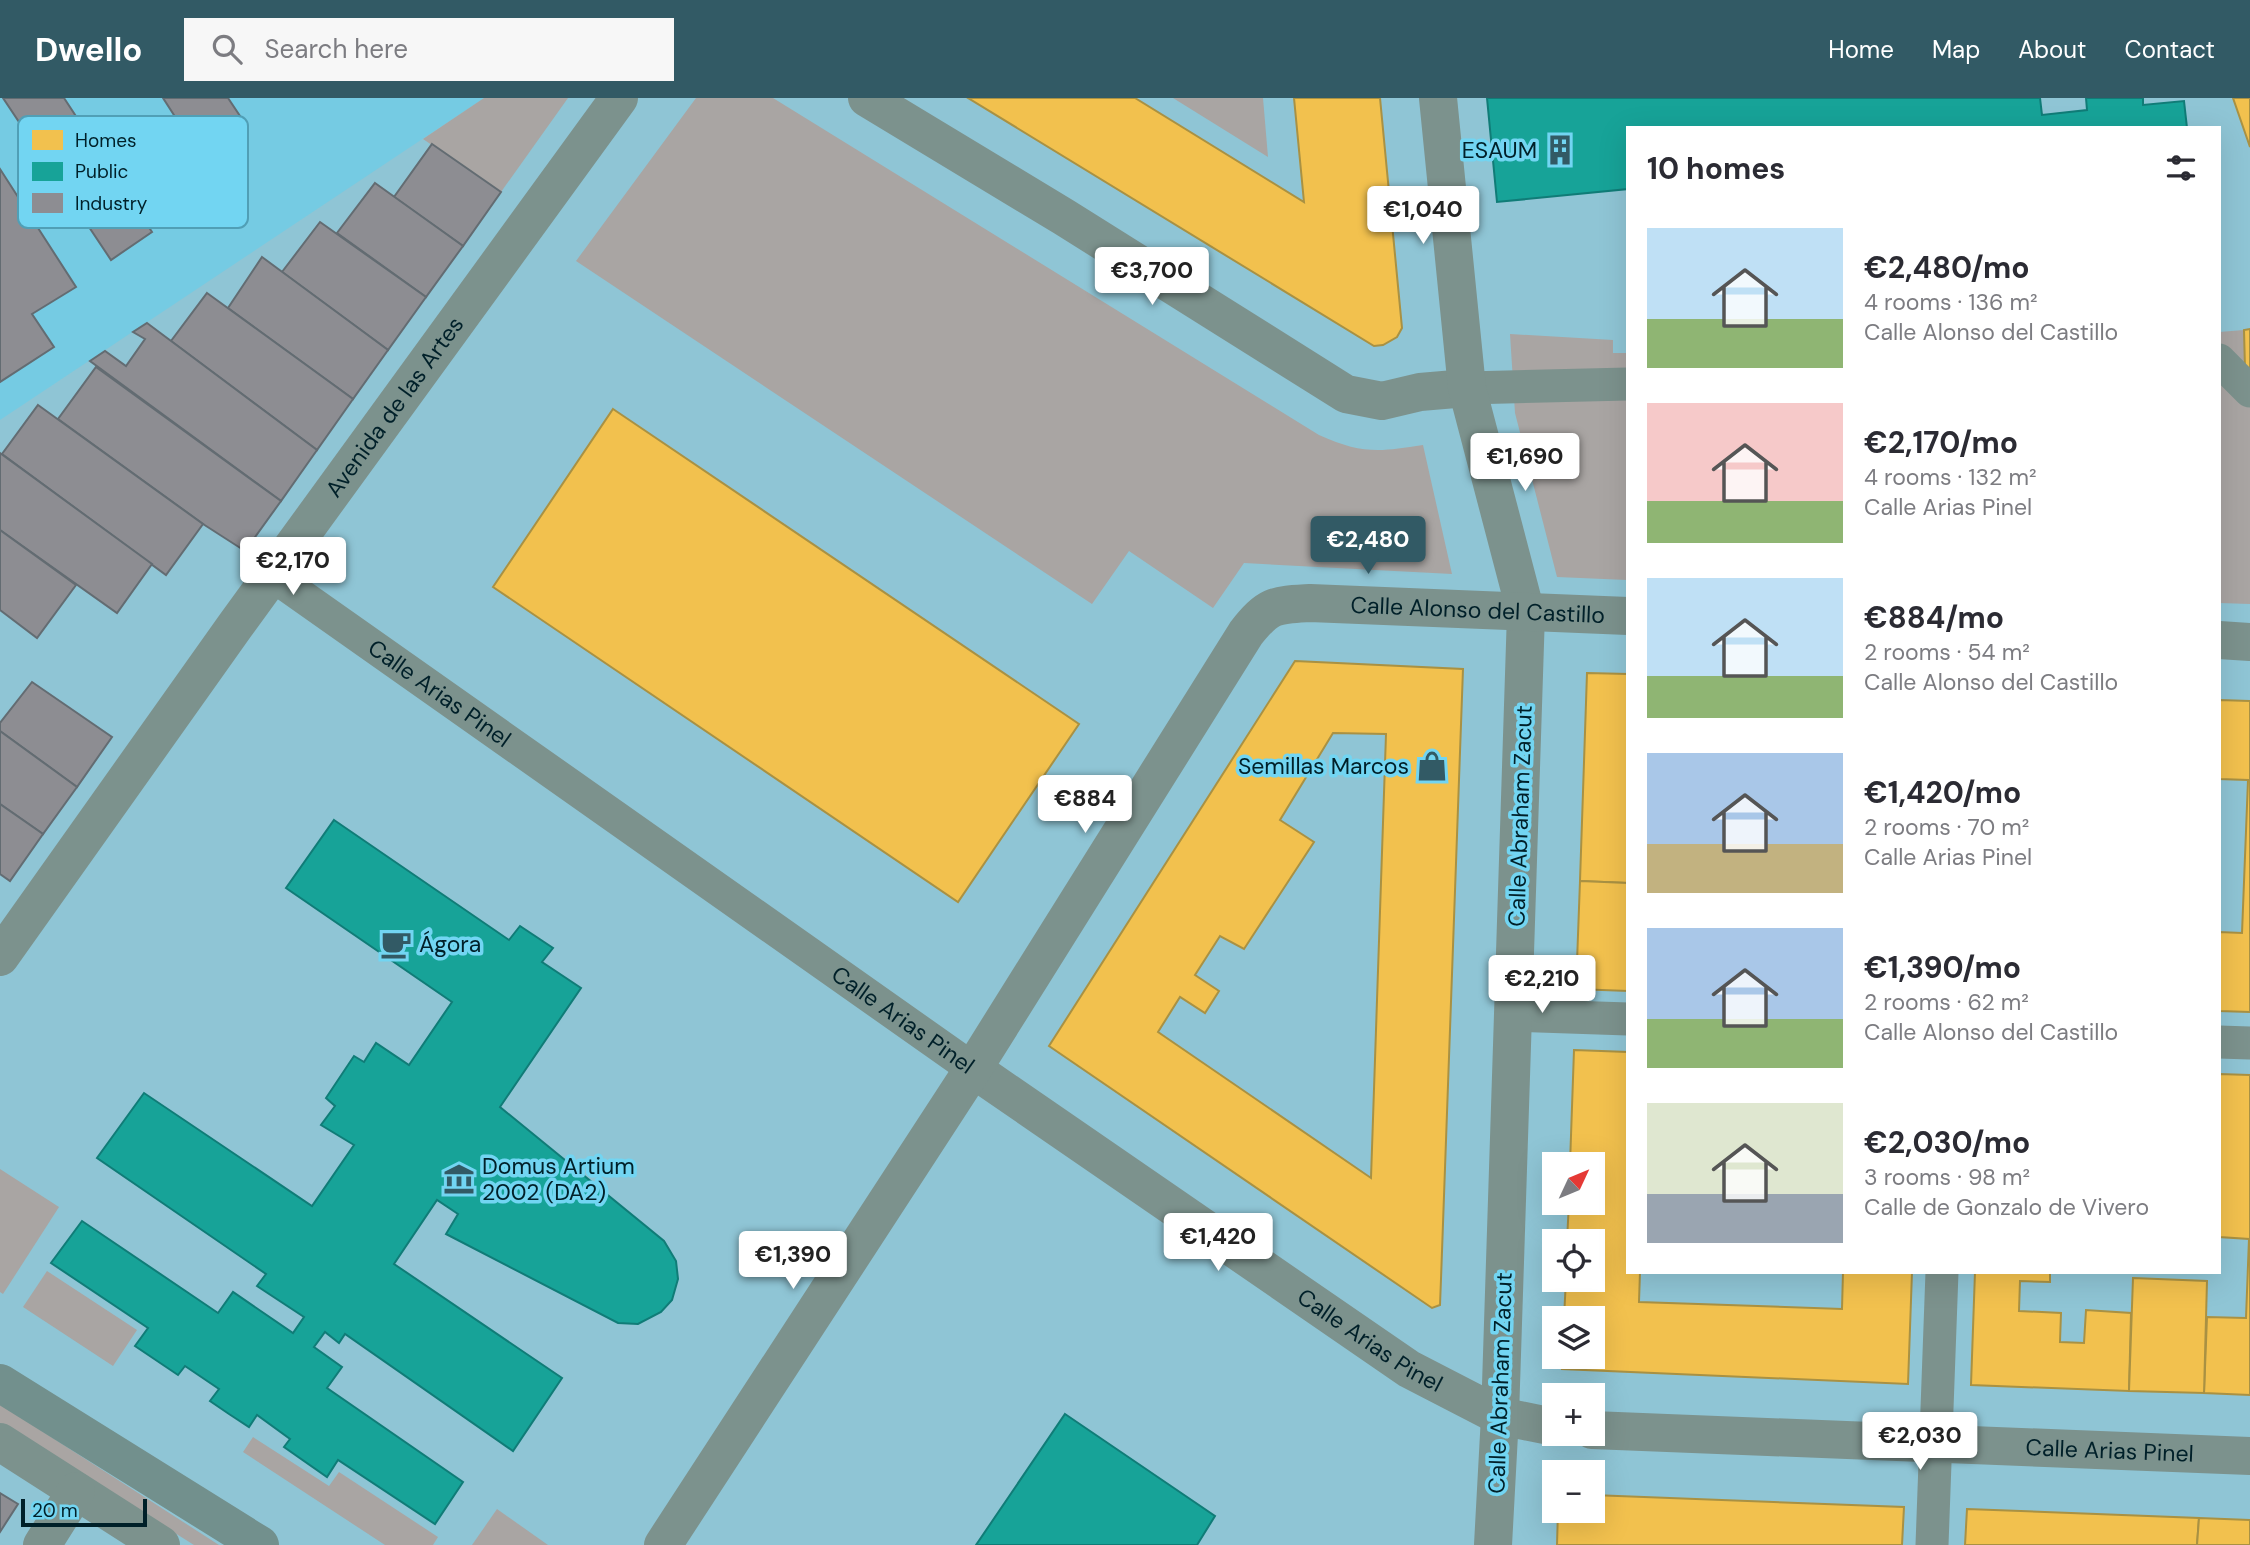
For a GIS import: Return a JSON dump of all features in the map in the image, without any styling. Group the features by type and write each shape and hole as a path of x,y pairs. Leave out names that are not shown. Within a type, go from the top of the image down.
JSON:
{"main road":[{"path":"0,1382 260,1545"}],"street":[{"name":"Avenida de las Artes","path":"0,957 272,575 619,98"},
{"path":"867,98 1064,217 1346,394 1382,401 1420,392 1467,388 1626,384"},
{"name":"Calle Abraham Zacut","path":"1438,98 1467,388 1526,613 1500,1416 1493,1545"},
{"path":"2221,362 2250,391"},
{"name":"Calle Arias Pinel","path":"272,575 973,1069 1409,1369 1500,1416 1542,1425"},
{"name":"Calle Alonso del Castillo","path":"663,1545 973,1069 1246,633 1261,614 1278,605 1310,603 1626,616"},
{"path":"2221,640 2250,642"},
{"path":"1512,1015 1626,1019"},
{"path":"2221,1042 2250,1043"},
{"path":"1932,1545 1942,1274"},
{"name":"Calle Arias Pinel","path":"1605,1430 2250,1456"},
{"path":"0,1443 162,1545"},
{"path":"42,1545 76,1491"}],"shaded area":[{"path":"0,98 484,98 0,420"},
{"path":"484,98 568,98 501,192 423,139"},
{"path":"696,98 773,98 1319,435 1347,446 1370,450 1423,445 1452,574 1244,563 1213,608 1129,551 1092,604 576,261"},
{"path":"1173,98 1263,98 1268,157"},
{"path":"2244,330 2250,373 2250,604 2221,603 2221,332"},
{"path":"1510,334 1613,340 1613,353 1626,353 1626,580 1557,577 1515,413"},
{"path":"0,1169 59,1207 3,1294 0,1292"},
{"path":"47,1271 137,1330 113,1366 23,1307"},
{"path":"0,1404 219,1545 194,1545 0,1423"},
{"path":"253,1437 329,1486 339,1472 438,1537 433,1545 385,1545 243,1452"},
{"path":"497,1509 548,1545 472,1545"}],"building: Homes":[{"path":"968,98 1135,98 1304,202 1294,98 1380,98 1402,328 1397,337 1383,345 1374,346"},
{"path":"2233,98 2250,98 2250,147"},
{"path":"2250,329 2250,373 2245,369 2244,330"},
{"path":"613,409 1079,724 958,902 493,587"},
{"path":"1295,661 1463,669 1440,1305 1432,1308 1049,1046","holes":["1333,733 1386,734 1371,1178 1158,1032 1180,997 1205,1013 1219,991 1195,975 1220,936 1244,949 1314,842 1280,820"]},
{"path":"1587,673 1626,674 1626,883 1580,881"},
{"path":"2221,700 2250,701 2250,1012 2221,1011 2221,932 2242,933 2248,780 2221,779"},
{"path":"1580,881 1626,883 1626,991 1576,989"},
{"path":"1574,1050 1626,1052 1626,1274 1640,1274 1639,1302 1842,1309 1843,1274 1912,1274 1908,1384 1562,1369 1605,1369 1605,1306 1565,1306 1565,1292 1605,1292 1605,1229 1568,1229 1568,1215 1605,1215 1605,1152 1570,1152"},
{"path":"2221,1074 2250,1075 2250,1395 2204,1393 2207,1317 2246,1318 2249,1239 2221,1237"},
{"path":"1975,1274 2050,1274 2050,1282 2020,1281 2019,1311 2061,1313 2060,1342 2084,1343 2086,1310 2131,1313 2129,1391 1971,1385"},
{"path":"2133,1278 2207,1281 2204,1393 2129,1391"},
{"path":"1605,1496 1904,1507 1902,1545 1557,1545 1558,1523 1605,1523"},
{"path":"1967,1509 2199,1518 2197,1545 1965,1545"},
{"path":"2199,1518 2250,1520 2250,1545 2197,1545"}],"building: Public":[{"name":"ESAUM","path":"1487,98 2040,98 2042,115 2087,110 2086,98 2143,98 2143,105 2184,101 2187,126 1626,126 1626,189 1497,202"},
{"name":"Domus Artium 2002 (DA2)","path":"334,820 509,940 520,926 553,948 542,962 581,988 500,1107 664,1241 676,1261 678,1279 672,1300 661,1312 638,1324 618,1323 446,1234 458,1214 437,1200 394,1264 562,1378 513,1451 345,1334 339,1343 325,1332 314,1347 342,1367 327,1388 463,1482 435,1524 338,1460 327,1477 284,1447 290,1439 257,1415 249,1427 229,1414 210,1401 219,1389 185,1366 178,1375 135,1346 148,1328 51,1263 82,1221 218,1313 233,1292 293,1333 304,1317 257,1286 266,1274 97,1158 144,1093 312,1206 354,1145 321,1125 335,1106 326,1098 354,1056 364,1062 376,1043 409,1065 452,1002 286,888"},
{"path":"1065,1414 1215,1516 1197,1545 976,1545"}],"building: Industry":[{"path":"3,98 64,98 76,116 18,116 18,120"},
{"path":"163,98 228,98 240,116 175,116"},
{"path":"432,144 501,192 463,246 394,197"},
{"path":"0,169 18,197 18,228 38,228 76,287 32,314 54,347 0,382"},
{"path":"375,183 463,246 426,297 337,233"},
{"path":"320,222 426,297 388,350 282,272"},
{"path":"90,228 149,228 152,232 111,260"},
{"path":"262,257 388,350 353,399 228,308"},
{"path":"207,293 353,399 317,450 171,341"},
{"path":"147,323 317,450 281,501 90,361 105,351 126,366 145,339 133,332"},
{"path":"96,367 281,501 245,551 203,524 58,419"},
{"path":"38,405 203,524 166,575 2,454"},
{"path":"0,453 152,564 117,613 0,530"},
{"path":"0,530 76,585 37,638 0,610"},
{"path":"32,682 112,737 77,787 0,731 0,723"},
{"path":"0,731 77,787 43,834 0,804"},
{"path":"0,804 43,834 10,881 0,874"},
{"path":"0,1493 18,1504 0,1532"}],"place":[{"name":"ESAUM","path":"1560,150"},
{"name":"Semillas Marcos","path":"1432,766"},
{"name":"Ágora","path":"396,944"},
{"name":"Domus Artium 2002 (DA2)","path":"459,1179"}]}
